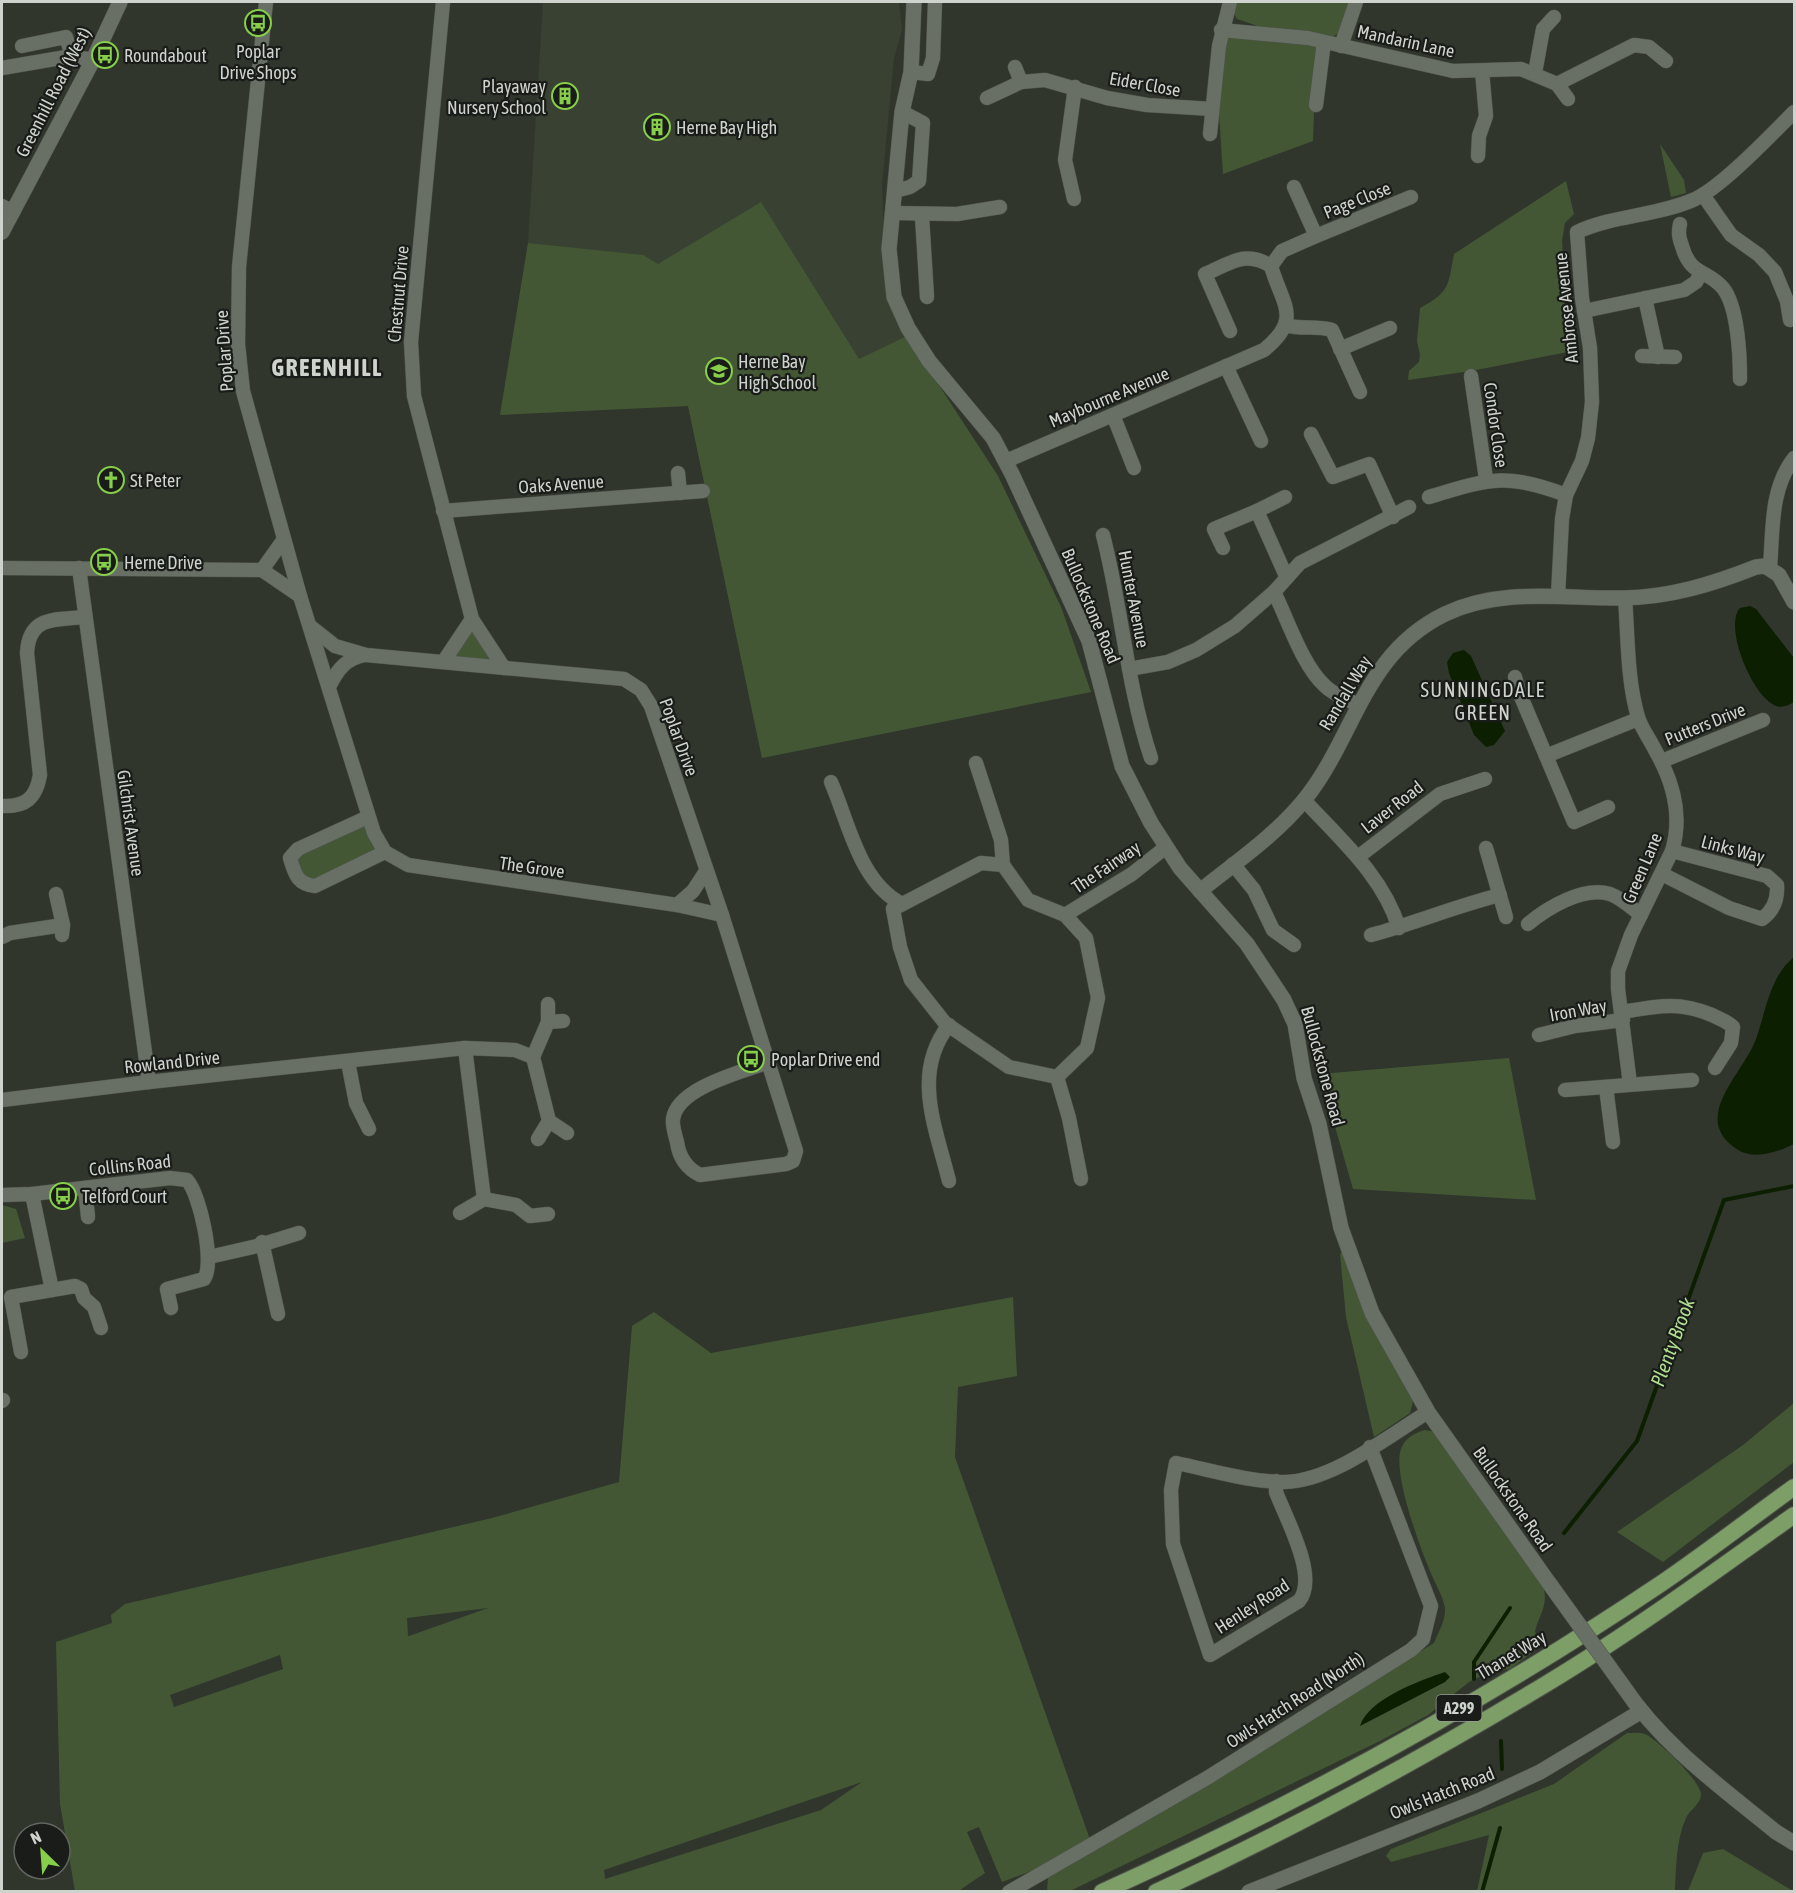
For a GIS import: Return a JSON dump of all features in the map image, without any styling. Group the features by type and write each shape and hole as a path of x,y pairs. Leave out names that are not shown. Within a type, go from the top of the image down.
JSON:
{"highway":[{"name":"Thanet Way","path":"1102,1892 1216,1840 1356,1768 1535,1664 1663,1582 1794,1487"},
{"name":"A299","path":"1156,1892 1376,1784 1538,1689 1675,1600 1794,1515"}],"street":[{"name":"Greenhill Road (West)","path":"2,232 7,209 93,60 120,2"},
{"name":"Poplar Drive","path":"266,2 238,267 238,344 243,391 310,626 335,646 366,655 624,679 641,690 651,706 722,915 766,1063 795,1148 795,1158 786,1164 700,1174 694,1172 684,1162 678,1149 673,1119 676,1110 694,1091 766,1063"},
{"name":"Chestnut Drive","path":"442,2 411,342 414,396 472,619 504,668"},
{"name":"Bullockstone Road","path":"914,2 911,72 902,112 892,213 891,275 894,297 908,328 929,361 993,438 1006,461 1089,641 1122,766 1166,847 1266,970 1295,1024 1304,1078 1319,1124 1341,1228 1354,1270 1388,1343 1428,1412 1640,1712 1664,1739 1776,1832 1794,1843"},
{"path":"911,72 928,74 933,58 935,2"},
{"path":"1210,134 1221,30 1230,2"},
{"path":"1341,46 1356,2"},
{"path":"1535,73 1543,29 1554,17"},
{"name":"Mandarin Lane","path":"1221,30 1324,42 1453,71 1521,69 1557,84 1568,99"},
{"path":"22,46 66,37 72,56"},
{"path":"1316,105 1324,42"},
{"path":"1557,84 1634,45 1649,47 1666,61"},
{"path":"2,68 72,56 93,60"},
{"path":"1015,67 1021,82"},
{"path":"1478,156 1479,136 1486,116 1482,71"},
{"name":"Eider Close","path":"987,98 1021,82 1045,80 1127,101 1212,110"},
{"path":"1074,199 1065,160 1075,87"},
{"path":"895,191 910,187 919,181 923,123 902,112"},
{"name":"Ambrose Avenue","path":"1558,595 1558,552 1566,495 1582,461 1592,402 1590,348 1584,311 1577,231 1693,200 1703,195 1794,112"},
{"path":"1294,187 1316,236 1282,251 1272,266 1276,284 1288,306 1285,325 1320,326 1332,330 1360,392"},
{"path":"1703,195 1731,235 1759,255 1775,272 1787,301 1790,320"},
{"name":"Page Close","path":"1316,236 1411,197"},
{"path":"892,213 921,216 957,214 1000,207"},
{"path":"921,216 927,297"},
{"path":"1680,224 1678,233 1688,263 1723,289 1732,311 1740,374 1755,368"},
{"path":"1230,331 1205,274 1242,258 1257,257 1272,266"},
{"path":"1584,311 1684,290 1696,282 1701,273"},
{"path":"1645,298 1659,357"},
{"name":"Maybourne Avenue","path":"1006,461 1264,350 1280,337 1285,325"},
{"path":"1340,348 1390,328"},
{"path":"1642,356 1675,357"},
{"path":"1226,366 1261,441"},
{"name":"Condor Close","path":"1471,376 1486,479"},
{"path":"1113,415 1134,468"},
{"path":"1311,434 1333,477 1369,464 1393,517"},
{"path":"1794,458 1785,474 1774,506 1774,571 1794,602"},
{"path":"678,473 681,493"},
{"name":"Condor Close","path":"1430,497 1486,479 1527,483 1566,495"},
{"name":"Oaks Avenue","path":"443,511 703,491"},
{"path":"1223,548 1215,528 1285,497"},
{"name":"Hunter Avenue","path":"1129,669 1168,662 1196,650 1235,626 1274,592 1300,563 1409,507"},
{"path":"1257,511 1286,576"},
{"name":"Hunter Avenue","path":"1103,535 1117,587 1134,701 1151,759"},
{"path":"262,570 284,538"},
{"name":"Randall Way","path":"1200,891 1279,827 1304,800 1329,760 1357,705 1395,652 1423,627 1445,614 1495,600 1558,595 1625,598 1697,589 1756,567 1774,571"},
{"path":"2,568 262,570 300,596"},
{"name":"Gilchrist Avenue","path":"79,568 149,1082"},
{"path":"1274,592 1302,652 1319,679 1337,695 1357,705"},
{"name":"Green Lane","path":"1625,598 1638,719 1662,761 1674,790 1677,808 1676,838 1672,851 1631,935 1618,971 1618,989 1630,1084"},
{"path":"2,806 24,804 37,792 40,775 27,653 28,638 36,626 47,621 84,617"},
{"path":"444,661 472,619"},
{"path":"310,626 330,685 368,817 385,852 315,886 304,885 297,878 290,858 298,849 368,817"},
{"path":"330,685 343,664 352,658 366,655"},
{"path":"1515,676 1519,692 1574,822 1608,807"},
{"path":"1546,756 1638,719"},
{"name":"Putters Drive","path":"1662,761 1763,720"},
{"path":"976,763 1001,840 1003,866 981,863 893,909 900,947 911,980 948,1025 1009,1068 1057,1077 1069,1118 1081,1179"},
{"name":"Laver Road","path":"1358,857 1440,794 1485,779"},
{"path":"831,782 864,865 878,885 902,904"},
{"name":"Laver Road","path":"1304,800 1358,857 1384,893 1399,928"},
{"name":"The Fairway","path":"1065,915 1114,886 1166,847"},
{"path":"1486,848 1506,917"},
{"name":"Links Way","path":"1662,874 1729,908 1762,919 1769,914 1778,896 1777,885 1767,876 1672,851"},
{"name":"The Grove","path":"385,852 408,865 449,873 677,905 722,915"},
{"path":"1233,864 1254,890 1273,930 1294,945"},
{"name":"The Fairway","path":"1003,866 1028,900 1065,915 1086,938 1098,998 1088,1048 1057,1077"},
{"path":"677,905 693,891 706,871"},
{"path":"2,937 10,933 63,930 56,894"},
{"path":"1528,924 1551,905 1566,899 1595,894 1609,894 1641,915"},
{"path":"1371,935 1427,919 1451,907 1500,895"},
{"path":"548,1004 548,1022 533,1057 549,1121 567,1133"},
{"name":"Iron Way","path":"1539,1035 1681,1005 1728,1022 1733,1028 1731,1043 1715,1068"},
{"path":"548,1022 563,1021"},
{"path":"948,1025 939,1037 930,1060 927,1083 930,1111 949,1181"},
{"path":"465,1048 484,1199"},
{"name":"Rowland Drive","path":"2,1100 465,1048 515,1050 533,1057"},
{"path":"348,1062 356,1103 369,1129"},
{"path":"1564,1090 1692,1080"},
{"path":"1606,1087 1613,1142"},
{"path":"538,1139 549,1121"},
{"name":"Collins Road","path":"2,1195 32,1194 170,1178 187,1180 195,1191 209,1257"},
{"path":"85,1188 88,1217"},
{"path":"32,1194 52,1290"},
{"path":"460,1212 484,1199 516,1205 531,1216 548,1214"},
{"path":"171,1308 167,1289 204,1279 207,1274 209,1257 299,1233"},
{"path":"262,1242 278,1314"},
{"path":"21,1352 11,1298 75,1286 81,1289 84,1298 94,1307 101,1328"},
{"path":"1276,1481 1316,1476 1341,1465 1428,1412"},
{"name":"Owls Hatch Road (North)","path":"1009,1892 1206,1778 1411,1650 1423,1639 1431,1606 1370,1447"},
{"name":"Henley Road","path":"1176,1463 1276,1481 1276,1492 1305,1569 1307,1586 1304,1595 1299,1601 1210,1655 1173,1544 1171,1490 1176,1463"},
{"name":"Owls Hatch Road","path":"1249,1892 1488,1796 1540,1772 1640,1712"}],"shaded area":[{"name":"Herne Bay High School","path":"543,2 899,2 902,30 894,58 882,186 884,237 907,336 998,476 1061,607 1091,692 762,758 688,406 500,415 528,243"},
{"path":"1237,2 1350,2 1341,30 1332,37 1326,38 1314,112 1313,141 1223,174 1219,114 1226,40 1229,35 1259,30 1255,25 1237,19 1234,14"},
{"path":"1660,144 1684,180 1686,193 1671,197"},
{"path":"1566,181 1574,214 1565,223 1562,241 1567,317 1573,351 1471,371 1408,380 1409,371 1419,362 1417,341 1420,308 1437,297 1446,287 1454,254"},
{"name":"Herne Bay High School","path":"761,202 859,359 907,336 998,476 1061,607 1091,692 762,758 688,406 500,415 528,243 643,255 658,264"},
{"path":"1750,606 1756,609 1794,658 1794,702 1788,705 1776,706 1767,700 1758,690 1743,661 1735,630 1736,617 1740,608"},
{"path":"472,619 504,668 444,661"},
{"path":"1464,650 1471,656 1505,731 1494,745 1486,747 1474,735 1449,673 1447,662 1453,653"},
{"path":"368,817 385,852 304,885 290,858"},
{"path":"1794,957 1794,1144 1766,1154 1745,1153 1724,1138 1718,1124 1719,1110 1724,1096 1756,1039 1774,984 1779,974"},
{"path":"1509,1058 1536,1200 1353,1189 1320,1074"},
{"path":"2,1205 16,1209 25,1238 2,1243"},
{"path":"1343,1251 1414,1397 1410,1413 1374,1437 1346,1317 1340,1254"},
{"path":"1013,1297 1017,1376 958,1387 955,1457 1093,1848 1002,1882 979,1827 967,1832 985,1873 957,1892 75,1891 72,1874 72,1821 63,1821 60,1804 56,1642 112,1623 111,1615 125,1604 492,1518 619,1482 632,1326 654,1312 711,1353","holes":["488,1608 409,1636 407,1618","280,1655 283,1669 174,1707 170,1695","862,1782 821,1810 605,1879 604,1870"]},
{"path":"1794,1403 1794,1462 1663,1562 1617,1532 1743,1445"},
{"path":"1425,1430 1435,1432 1543,1586 1545,1599 1535,1631 1538,1648 1510,1669 1489,1672 1469,1682 1428,1715 1380,1741 1070,1891 1047,1891 1048,1877 1434,1643 1443,1622 1445,1608 1410,1514 1404,1494 1399,1460 1401,1449 1407,1439"},
{"path":"1445,1672 1450,1677 1445,1682 1360,1726 1373,1707 1384,1699 1410,1685"},
{"path":"1627,1733 1643,1733 1669,1753 1694,1781 1701,1795 1686,1818 1680,1835 1675,1891 1477,1891 1489,1835 1391,1862 1386,1856 1391,1849 1554,1784"},
{"path":"1723,1849 1793,1891 1688,1891 1703,1853"}],"waterway":[{"name":"Plenty Brook","path":"1564,1533 1637,1441 1724,1200 1794,1186"},
{"name":"Plenty Brook","path":"1474,1679 1474,1662 1510,1608"},
{"name":"Plenty Brook","path":"1501,1741 1502,1769"},
{"name":"Plenty Brook","path":"1482,1892 1500,1828"}],"place":[{"name":"Poplar Drive Shops","path":"258,23"},
{"name":"Roundabout","path":"105,55"},
{"name":"Playaway Nursery School","path":"565,96"},
{"name":"Herne Bay High","path":"657,127"},
{"name":"Herne Bay High School","path":"719,371"},
{"name":"St Peter","path":"111,480"},
{"name":"Herne Drive","path":"104,562"},
{"name":"Poplar Drive end","path":"751,1059"},
{"name":"Telford Court","path":"63,1196"}],"district":[{"name":"GREENHILL","path":"327,367"},
{"name":"SUNNINGDALE GREEN","path":"1483,700"}]}
